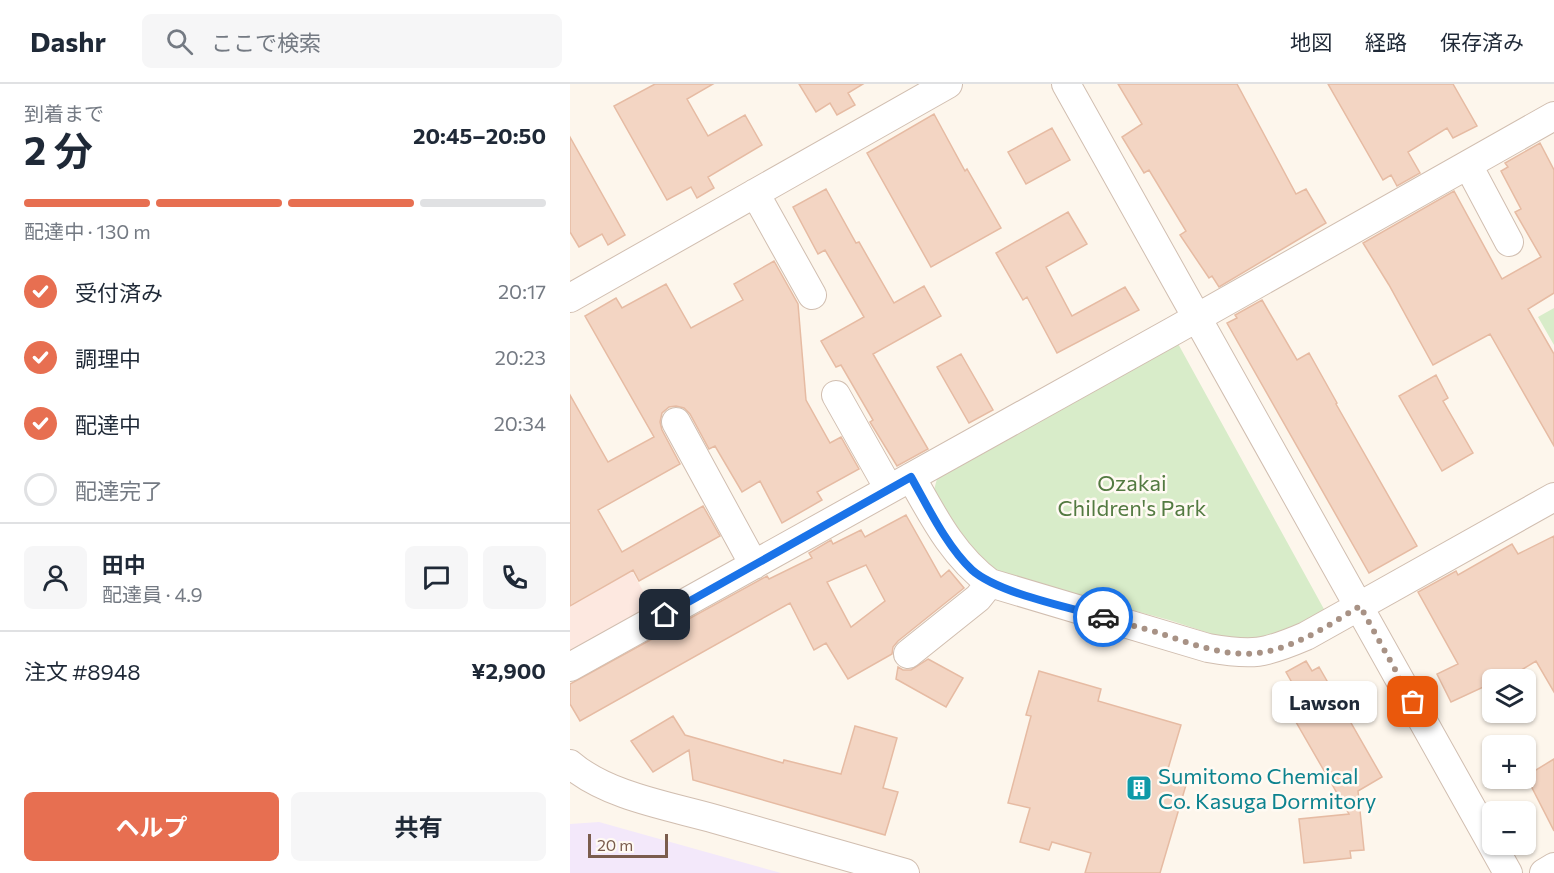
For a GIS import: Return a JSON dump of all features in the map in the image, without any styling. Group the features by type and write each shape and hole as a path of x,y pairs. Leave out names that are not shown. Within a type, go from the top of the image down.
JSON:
{"street":[{"path":"570,297 948,84"},
{"path":"1066,84 1508,873"},
{"path":"570,668 1554,116"},
{"path":"1468,165 1509,242"},
{"path":"756,193 812,295"},
{"path":"836,395 900,483 959,556 990,583 1208,648 1240,654 1264,652 1306,636 1554,497"},
{"path":"676,422 754,565"},
{"path":"908,654 978,598 990,583"},
{"path":"573,770 605,786 649,801 905,873"},
{"path":"1544,873 1554,867"}],"shaded area":[{"path":"570,481 627,562 652,607 570,651"},
{"path":"599,822 781,873 570,873 570,824"}],"green space":[{"path":"1554,308 1554,345 1538,317"},
{"name":"Ozakai Children's Park","path":"1176,340 1325,611 1291,630 1258,640 1230,640 1169,620 1005,576 986,565 961,533 934,490 938,475"}],"building":[{"path":"655,84 713,84 687,99 708,136 745,115 762,145 708,177 714,188 697,198 691,187 667,200 614,106"},
{"path":"799,84 863,84 848,93 855,105 837,115 830,103 816,112"},
{"path":"1118,84 1237,84 1296,194 1306,189 1326,223 1219,287 1212,276 1209,278 1180,235 1186,231 1149,170 1144,173 1122,137 1142,124"},
{"path":"1328,84 1453,84 1477,126 1453,138 1447,128 1408,152 1420,173 1397,186 1391,175 1383,180"},
{"path":"934,114 965,171 967,169 1001,228 931,267 867,153"},
{"path":"1052,128 1070,160 1026,184 1008,152"},
{"path":"570,137 625,235 608,245 602,234 579,247 570,232"},
{"path":"1540,143 1554,170 1554,293 1528,309 1554,354 1554,446 1490,334 1433,365 1363,243 1454,191 1502,279 1541,257 1515,212 1521,209 1501,171 1508,167 1505,163"},
{"path":"826,189 856,243 859,242 894,303 924,286 941,316 873,354 928,449 897,466 870,422 873,420 841,365 836,367 821,341 864,317 825,250 818,254 793,207"},
{"path":"1068,212 1087,244 1046,267 1072,316 1125,287 1139,310 1057,353 1027,297 1023,300 996,253"},
{"path":"774,261 798,304 806,400 830,443 841,437 859,469 817,492 822,500 782,523 760,481 742,492 715,446 709,449 690,414 684,408 669,407 662,413 660,422 680,464 598,510 622,552 703,506 720,536 639,581 633,570 570,606 570,395 608,462 654,437 585,316 616,298 622,308 666,284 691,328 743,300 734,284"},
{"path":"1262,300 1297,360 1309,353 1417,546 1369,573 1227,323 1237,318 1235,315"},
{"path":"961,354 993,410 969,423 937,367"},
{"path":"1436,375 1448,398 1443,401 1473,453 1442,471 1399,396"},
{"path":"906,515 941,577 949,570 964,588 898,641 893,647 892,654 848,679 826,643 814,650 790,603 580,721 570,704 570,684 767,576 769,579 812,558 809,553 831,540 833,544 861,530 865,537","holes":["866,565 885,601 851,627 827,582"]},
{"path":"1554,536 1554,692 1536,661 1523,669 1482,669 1482,688 1451,702 1437,674 1458,664 1418,592 1456,571 1458,575 1512,544 1518,554"},
{"path":"928,659 963,678 946,707 896,679 898,667 911,670"},
{"path":"1306,661 1312,671 1319,667 1382,777 1358,791 1364,850 1350,851 1351,858 1304,863 1299,819 1349,814 1281,696 1295,688 1286,672"},
{"path":"1039,671 1101,689 1098,701 1181,725 1165,779 1186,785 1160,873 1085,873 1091,853 1052,842 1049,850 1020,842 1030,808 1008,803 1031,716 1026,715"},
{"path":"673,716 685,735 783,763 784,760 841,774 855,726 897,738 883,788 898,792 885,835 693,780 689,750 653,772 631,741"},
{"path":"1554,759 1554,831 1533,789 1536,789 1536,770"}],"way so far":[{"path":"1103,617 1208,648 1240,654 1278,648 1306,636 1360,606 1413,702"}],"place":[{"name":"Lawson","path":"1413,702"},
{"name":"Sumitomo Chemical Co. Kasuga Dormitory","path":"1139,788"}],"route":[{"path":"665,615 911,477 933,517 959,556 990,583 1103,617"}]}
